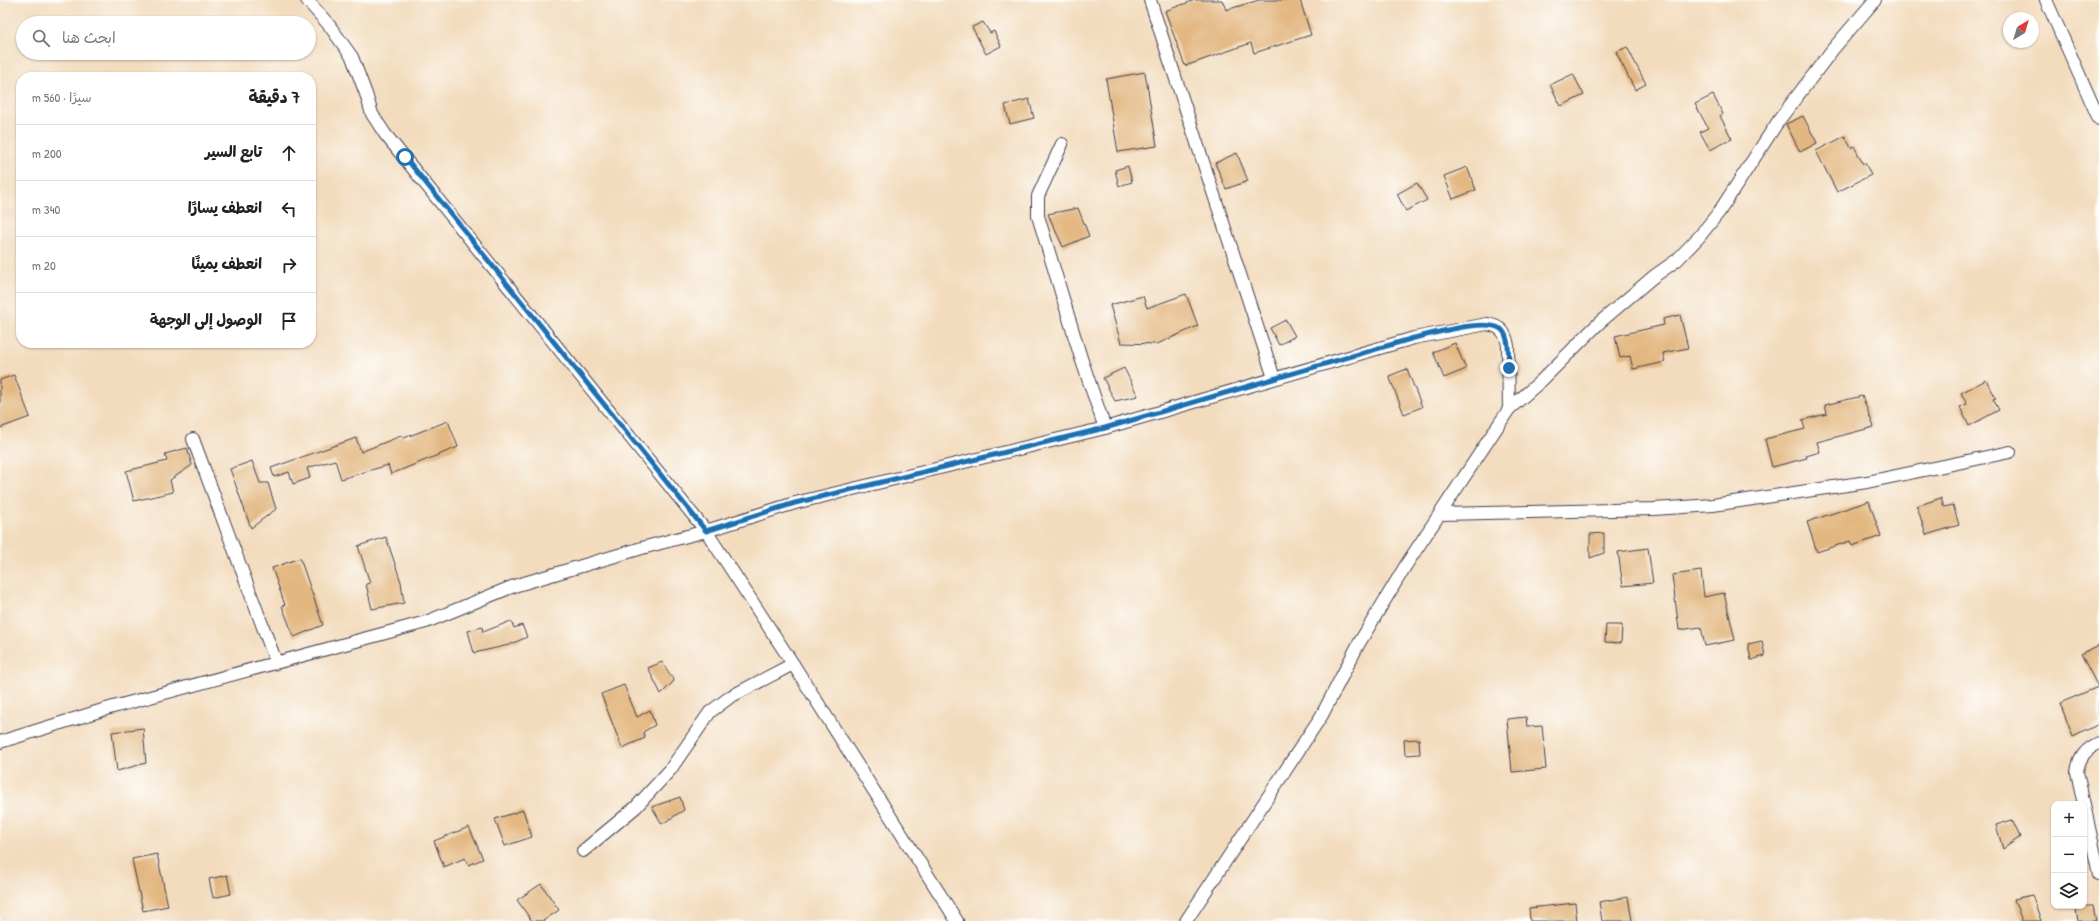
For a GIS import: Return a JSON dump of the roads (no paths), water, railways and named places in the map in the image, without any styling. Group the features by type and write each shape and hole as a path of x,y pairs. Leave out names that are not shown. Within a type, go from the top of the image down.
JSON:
{"street":[{"path":"307,0 329,25 352,58 372,114 385,134 706,531 957,921"},
{"path":"1150,0 1274,378"},
{"path":"1186,921 1322,715 1358,645 1406,565 1509,409 1542,380 1599,323 1636,291 1677,260 1699,237 1719,212 1779,120 1833,49 1875,0"},
{"path":"2046,0 2099,119"},
{"path":"1062,144 1038,196 1038,216 1078,351 1105,428"},
{"path":"0,742 106,709 426,622 514,586 642,548 706,531 795,503 1105,428 1414,338 1480,325 1493,325 1503,332 1506,338 1509,409"},
{"path":"193,439 276,662"},
{"path":"1441,514 1654,509 1713,505 1867,482 2010,452"},
{"path":"582,851 636,807 670,770 710,712 730,697 793,664"},
{"path":"2099,743 2091,746 2080,757 2078,772 2099,874"}]}
